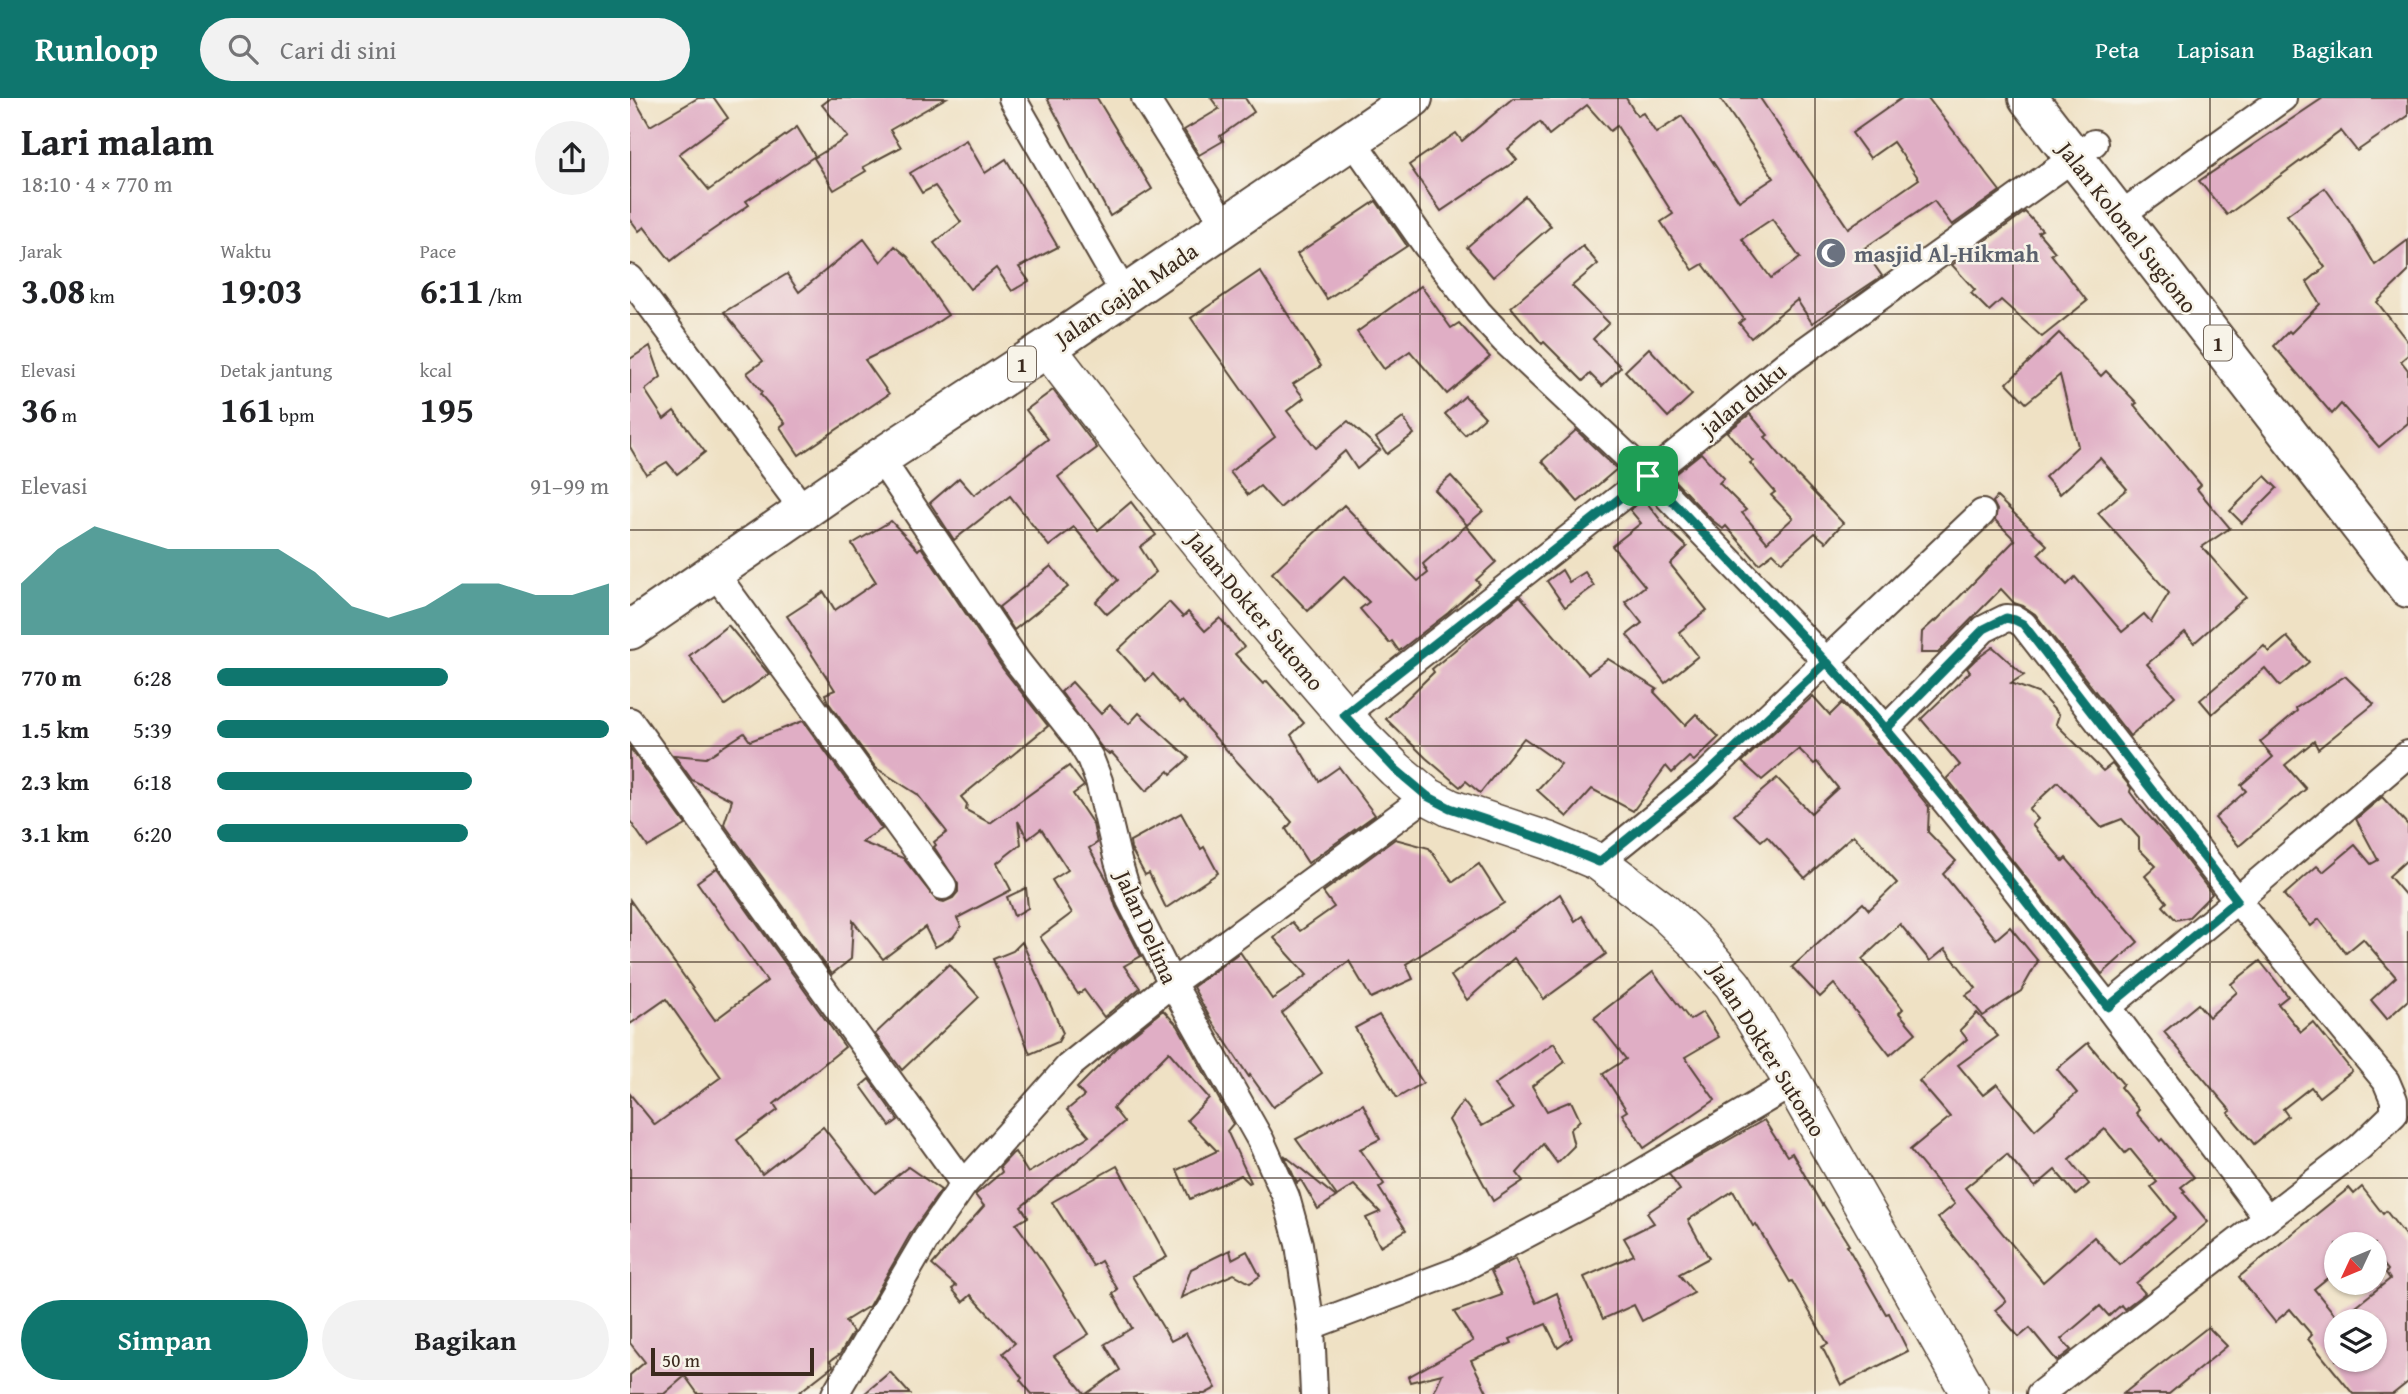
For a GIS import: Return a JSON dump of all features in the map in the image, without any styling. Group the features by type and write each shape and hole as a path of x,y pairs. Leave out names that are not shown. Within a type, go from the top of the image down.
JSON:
{"highway":[{"name":"Jalan Kolonel Sugiono","path":"2028,98 2084,150"},
{"name":"1","path":"2059,98 2084,150 2128,208 2408,552"},
{"name":"Jalan Gajah Mada","path":"630,630 880,458 1353,140 1401,101"},
{"name":"Jalan Kolonel Sugiono","path":"2128,208 2408,588"}],"main road":[{"name":"Jalan Dokter Sutomo","path":"1047,348 1180,519 1344,715 1395,769 1427,796 1450,808 1549,841 1599,862 1661,909 1695,941 1732,985 1793,1083 1970,1394"}],"street":[{"path":"1012,98 1125,295"},
{"path":"1145,98 1226,227"},
{"path":"2128,208 2283,98"},
{"path":"1353,140 1426,245 1478,312 1648,476 1827,662 1886,729 2108,1007 2267,1217"},
{"name":"jalan duku","path":"1344,715 1786,364 2084,150"},
{"path":"630,278 794,497 795,516"},
{"name":"Jalan Delima","path":"880,458 1016,660 1090,758 1099,781 1130,900 1171,983 1261,1141 1286,1197 1299,1244 1311,1326 1314,1394"},
{"path":"1599,862 1705,776 1982,513"},
{"path":"713,572 943,886"},
{"path":"1886,729 1984,629 2006,618 2023,624 2237,900 2386,1082 2401,1111 2360,1147 2040,1394"},
{"path":"630,721 964,1184"},
{"path":"2108,1007 2408,754"},
{"path":"835,1394 926,1239 964,1184 1069,1066 1171,983 1427,796"},
{"path":"1311,1326 1457,1270 1629,1180 1793,1083"}],"building":[{"path":"630,98 634,98 650,126 698,98 714,98 728,118 679,154 709,190 797,127 815,156 746,201 749,205 671,261 644,227 639,231 630,219"},
{"path":"831,98 946,98 890,130 901,147 863,167 866,171 834,190 814,158 848,137 822,105"},
{"path":"1047,98 1097,98 1152,189 1110,216"},
{"path":"1211,98 1245,98 1254,112 1220,136 1223,141 1199,155 1184,130 1219,109"},
{"path":"1513,98 1626,98 1637,116 1643,113 1656,133 1682,116 1739,201 1774,178 1720,98 1760,98 1848,228 1919,179 1893,142 1870,158 1852,133 1902,98 1928,98 2000,191 1952,225 1934,201 1863,249 1882,276 1812,323 1797,300 1751,338 1739,323 1744,319 1703,264 1693,270 1661,222 1673,214 1617,126 1610,131 1587,105 1549,135 1540,122 1508,149 1517,160 1441,211 1409,165 1456,133 1462,141","holes":["1772,219 1800,258 1771,278 1742,239"]},
{"path":"2323,98 2408,98 2408,116 2357,151 2341,131 2227,215 2199,181"},
{"path":"966,140 985,173 1006,159 1058,247 1019,267 1029,281 1012,291 996,268 970,289 934,243 961,222 935,186 922,193 910,173"},
{"path":"2325,188 2349,221 2375,265 2408,240 2408,272 2377,302 2408,342 2408,355 2401,361 2408,370 2408,423 2379,447 2341,404 2332,414 2274,346 2320,304 2307,282 2325,267 2287,215"},
{"path":"1525,196 1551,226 1493,277 1467,247"},
{"path":"1376,201 1407,246 1327,299 1297,254"},
{"path":"2025,212 2042,230 2038,232 2055,252 2051,254 2087,301 2042,337 2001,300 1989,311 1971,293 1975,290 1952,265"},
{"path":"864,239 881,262 895,246 908,257 948,315 923,332 865,360 889,394 799,455 780,427 785,423 760,394 762,392 747,373 763,361 724,312 787,274 799,292"},
{"path":"1583,246 1598,264 1572,286 1609,323 1593,339 1621,367 1602,386 1590,374 1583,381 1544,342 1542,344 1511,307"},
{"path":"1260,271 1321,366 1293,384 1304,398 1287,411 1316,448 1348,421 1380,450 1357,469 1345,451 1280,508 1260,486 1248,495 1230,472 1275,437 1191,318"},
{"path":"1421,286 1451,328 1459,323 1490,357 1447,394 1410,351 1384,369 1357,332"},
{"path":"2059,333 2101,376 2106,371 2137,403 2134,405 2201,485 2197,489 2230,528 2202,547 2246,597 2194,643 2185,632 2147,664 2175,696 2130,736 2035,614 2014,603 2001,589 1938,653 1921,653 1922,632 2015,540 1995,520 1997,510 1993,502 1997,497 2047,545 2038,554 2067,585 2075,577 2122,632 2144,614 2151,622 2169,593 2098,513 2127,489 2100,458 2060,494 2045,477 2078,446 2060,375 2026,403 2007,383"},
{"path":"650,346 661,377 645,390 664,419 674,411 705,452 677,474 667,462 646,474 630,447 630,359"},
{"path":"1649,348 1692,395 1668,417 1625,371"},
{"path":"1053,390 1097,448 1058,477 1098,530 1131,502 1156,535 1140,547 1156,572 1107,614 1096,602 1118,580 1074,527 1049,546 1010,496 954,540 930,503 959,478 974,495 1048,439 1026,410"},
{"path":"1465,396 1485,417 1465,435 1445,414"},
{"path":"1750,414 1795,473 1843,523 1826,542 1815,533 1782,562 1773,553 1759,564 1726,526 1723,529 1711,519 1671,477 1701,453 1724,478 1719,483 1746,510 1742,513 1767,542 1793,518 1771,495 1775,492 1750,463 1753,461 1727,432"},
{"path":"1403,418 1414,434 1387,454 1376,438"},
{"path":"1576,430 1617,469 1578,502 1542,461"},
{"path":"1451,476 1483,511 1467,525 1435,490"},
{"path":"2265,476 2277,488 2242,523 2230,511"},
{"path":"1644,499 1666,527 1687,547 1670,564 1707,610 1679,632 1698,656 1665,683 1627,635 1642,623 1625,602 1645,586 1612,546 1641,523 1630,510"},
{"path":"1344,505 1418,581 1428,573 1423,564 1466,526 1496,562 1476,580 1480,584 1399,651 1360,609 1369,602 1344,577 1308,611 1272,573"},
{"path":"891,521 918,550 921,547 1003,669 1048,726 961,797 967,804 966,810 990,823 1069,766 1084,786 1073,794 1093,824 1097,843 1089,848 1107,880 1116,907 1141,956 1124,966 1140,988 1104,1017 1084,990 1078,994 1040,937 1072,913 1052,880 1068,870 1041,829 1028,839 1018,821 1021,844 997,863 1011,890 957,918 961,926 953,937 935,947 925,927 883,959 853,921 851,959 832,974 724,824 732,800 692,780 674,755 706,758 744,733 750,741 803,721 882,829 861,842 903,858 936,900 944,902 953,898 958,892 958,884 934,847 934,842 947,832 917,794 876,768 828,702 825,694 835,690 787,616 824,592 835,610 876,582 852,544"},
{"path":"1051,566 1068,587 1014,630 999,607"},
{"path":"1562,570 1569,582 1585,572 1594,586 1565,607 1547,581"},
{"path":"1520,596 1588,674 1608,659 1657,689 1654,692 1685,725 1696,714 1719,737 1694,761 1689,757 1672,773 1666,766 1633,811 1592,789 1567,817 1537,790 1561,764 1524,738 1480,793 1466,781 1460,787 1386,719 1434,672 1432,669"},
{"path":"1169,602 1183,617 1188,612 1205,631 1220,618 1244,647 1235,654 1263,684 1267,681 1304,723 1291,735 1319,781 1339,767 1375,815 1308,863 1286,829 1292,822 1182,701 1179,704 1153,674 1146,681 1118,650"},
{"path":"728,625 769,674 725,705 689,656"},
{"path":"2287,637 2309,662 2280,686 2265,668 2212,714 2200,700 2264,646 2269,652"},
{"path":"1993,647 2024,675 2011,683 2040,694 2059,715 2056,724 2103,771 2112,764 2131,788 2130,792 2142,808 2212,894 2189,917 2176,920 2163,906 2167,902 2145,876 2156,866 2139,849 2139,838 2122,819 2101,827 2058,782 2029,809 2038,819 2032,825 2063,861 2066,858 2138,942 2102,974 1947,778 1960,765 1921,719 1970,672 1967,668 1975,660"},
{"path":"2345,676 2374,704 2318,749 2314,741 2285,765 2306,789 2239,846 2215,818 2246,791 2241,785 2273,757 2260,742 2297,711 2296,708"},
{"path":"1072,682 1101,714 1110,705 1129,724 1139,713 1189,758 1146,791 1112,753 1109,754 1102,748 1061,692"},
{"path":"1813,696 1830,715 1842,703 1874,739 1929,807 1928,832 1956,861 1943,874 1996,939 2010,927 2038,961 2021,991 1983,1016 1966,995 1976,988 1945,949 1930,961 1900,924 1862,959 1903,1009 1899,1013 1916,1033 1890,1055 1834,984 1820,997 1792,967 1863,903 1869,910 1897,883 1853,835 1805,878 1767,836 1761,841 1734,815 1777,778 1811,813 1838,788 1817,762 1814,764 1799,749 1762,780 1742,762"},
{"path":"630,748 686,825 648,847 630,821"},
{"path":"2382,797 2408,825 2408,859 2389,876 2408,898 2408,1000 2387,1019 2371,1000 2396,977 2363,939 2346,953 2319,919 2311,926 2284,895 2317,866 2323,872 2355,845 2371,864 2378,860 2356,819"},
{"path":"1181,813 1218,873 1166,908 1149,873 1145,875 1131,849 1130,841"},
{"path":"1395,839 1429,848 1453,882 1479,864 1504,903 1406,964 1413,979 1371,998 1349,961 1282,1013 1322,1073 1273,1107 1250,1075 1249,1077 1193,987 1240,952 1272,999 1307,975 1274,938 1292,922 1300,931 1334,907 1323,892"},
{"path":"717,868 845,1047 774,1104 778,1110 737,1140 762,1174 823,1127 875,1193 908,1167 941,1190 912,1231 869,1306 845,1321 853,1332 840,1354 830,1361 833,1366 797,1394 698,1394 685,1376 664,1394 630,1394 630,1375 645,1362 630,1343 630,1094 655,1125 721,1077 666,999 630,1024 630,900 715,1020 767,981 697,882"},
{"path":"1026,888 1028,908 1014,916 1007,897"},
{"path":"1560,894 1575,921 1582,916 1606,954 1544,999 1514,958 1467,1000 1451,976"},
{"path":"1022,942 1063,1033 1058,1042 1030,1054 993,959 1013,951"},
{"path":"2260,961 2288,996 2278,1004 2301,1032 2313,1022 2352,1071 2319,1097 2311,1087 2283,1109 2288,1116 2254,1144 2228,1113 2231,1111 2164,1032 2198,1004 2209,1017 2237,992 2231,984"},
{"path":"949,964 979,997 902,1070 875,1034"},
{"path":"1653,972 1690,1020 1703,1012 1719,1037 1685,1057 1715,1100 1644,1148 1622,1114 1627,1111 1603,1074 1626,1059 1594,1018"},
{"path":"1163,1010 1178,1026 1233,1124 1227,1131 1251,1182 1241,1175 1190,1199 1177,1170 1217,1151 1187,1120 1209,1098 1169,1052 1113,1108 1124,1122 1021,1207 1028,1217 1016,1224 1089,1334 1054,1356 1085,1394 1032,1394 1003,1353 1015,1343 971,1295 963,1302 952,1289 956,1286 932,1265 984,1206 975,1195 1002,1172 1000,1167 1012,1154 1015,1152 1028,1173 1089,1136 1067,1110 1084,1096 1077,1088 1120,1045"},
{"path":"1977,1013 1998,1036 1958,1065 1983,1095 1997,1084 2035,1130 2077,1093 2057,1069 2088,1043 2123,1084 2120,1087 2139,1110 2136,1113 2194,1177 2181,1187 2208,1222 2136,1283 2145,1293 2124,1309 2121,1305 2109,1316 2100,1306 2061,1339 2071,1350 2057,1361 2030,1328 2019,1337 1995,1310 2006,1301 1938,1218 1955,1204 1910,1150 1950,1117 1919,1081 1967,1039 1960,1030","holes":["2105,1129 2125,1153 2130,1149 2157,1182 2151,1187 2176,1217 2120,1265 2094,1237 2043,1282 1965,1188 2007,1154 2035,1187 2055,1170 2076,1195 2089,1184 2069,1159"]},
{"path":"1379,1015 1423,1083 1397,1098 1355,1028"},
{"path":"1554,1043 1565,1062 1532,1086 1547,1111 1571,1101 1580,1120 1570,1130 1574,1146 1557,1163 1543,1144 1517,1173 1523,1181 1493,1201 1449,1120 1463,1101 1482,1126 1513,1109 1494,1085"},
{"path":"869,1079 898,1120 890,1126 861,1086"},
{"path":"1363,1104 1380,1139 1360,1149 1384,1184 1379,1188 1406,1230 1380,1246 1366,1218 1380,1212 1354,1185 1337,1196 1296,1139"},
{"path":"1764,1120 1787,1156 1792,1153 1849,1245 1847,1246 1886,1314 1889,1313 1908,1351 1841,1385 1822,1347 1828,1344 1792,1281 1790,1282 1756,1224 1753,1226 1733,1191 1688,1220 1709,1258 1679,1274 1694,1293 1642,1321 1634,1305 1603,1319 1584,1277 1634,1255 1624,1238 1654,1223 1647,1213 1680,1190 1669,1174"},
{"path":"1284,1155 1336,1197 1318,1209 1301,1180 1297,1183"},
{"path":"1117,1166 1167,1257 1132,1276 1171,1341 1186,1333 1216,1388 1205,1394 1086,1394 1120,1370 1105,1344 1132,1328 1113,1294 1118,1290 1101,1261 1093,1266 1052,1202"},
{"path":"2362,1187 2383,1214 2386,1211 2408,1239 2408,1382 2393,1394 2353,1394 2335,1372 2387,1372 2387,1309 2352,1309 2370,1295 2387,1295 2387,1281 2390,1279 2387,1274 2387,1232 2324,1232 2324,1281 2314,1289 2330,1309 2324,1309 2324,1359 2308,1339 2312,1335 2290,1309 2275,1322 2239,1277 2349,1188 2354,1194"},
{"path":"1230,1250 1232,1259 1247,1251 1260,1276 1250,1283 1234,1274 1181,1298 1191,1269"},
{"path":"1515,1259 1536,1303 1557,1293 1572,1338 1558,1348 1546,1324 1510,1339 1512,1343 1471,1360 1488,1394 1433,1394 1442,1374 1410,1382 1408,1377 1473,1341 1454,1312 1502,1295 1491,1271"},
{"path":"2208,1327 2227,1346 2169,1394 2123,1394"},
{"path":"890,1372 910,1394 864,1394"}],"place":[{"name":"masjid Al-Hikmah","path":"1831,253"}],"route":[{"path":"1648,476 1344,715 1395,769 1427,796 1450,808 1549,841 1599,862 1705,776 1827,662 1886,729 1984,629 2006,618 2023,624 2237,900 2108,1007 1886,729 1827,662 1648,476"}]}
